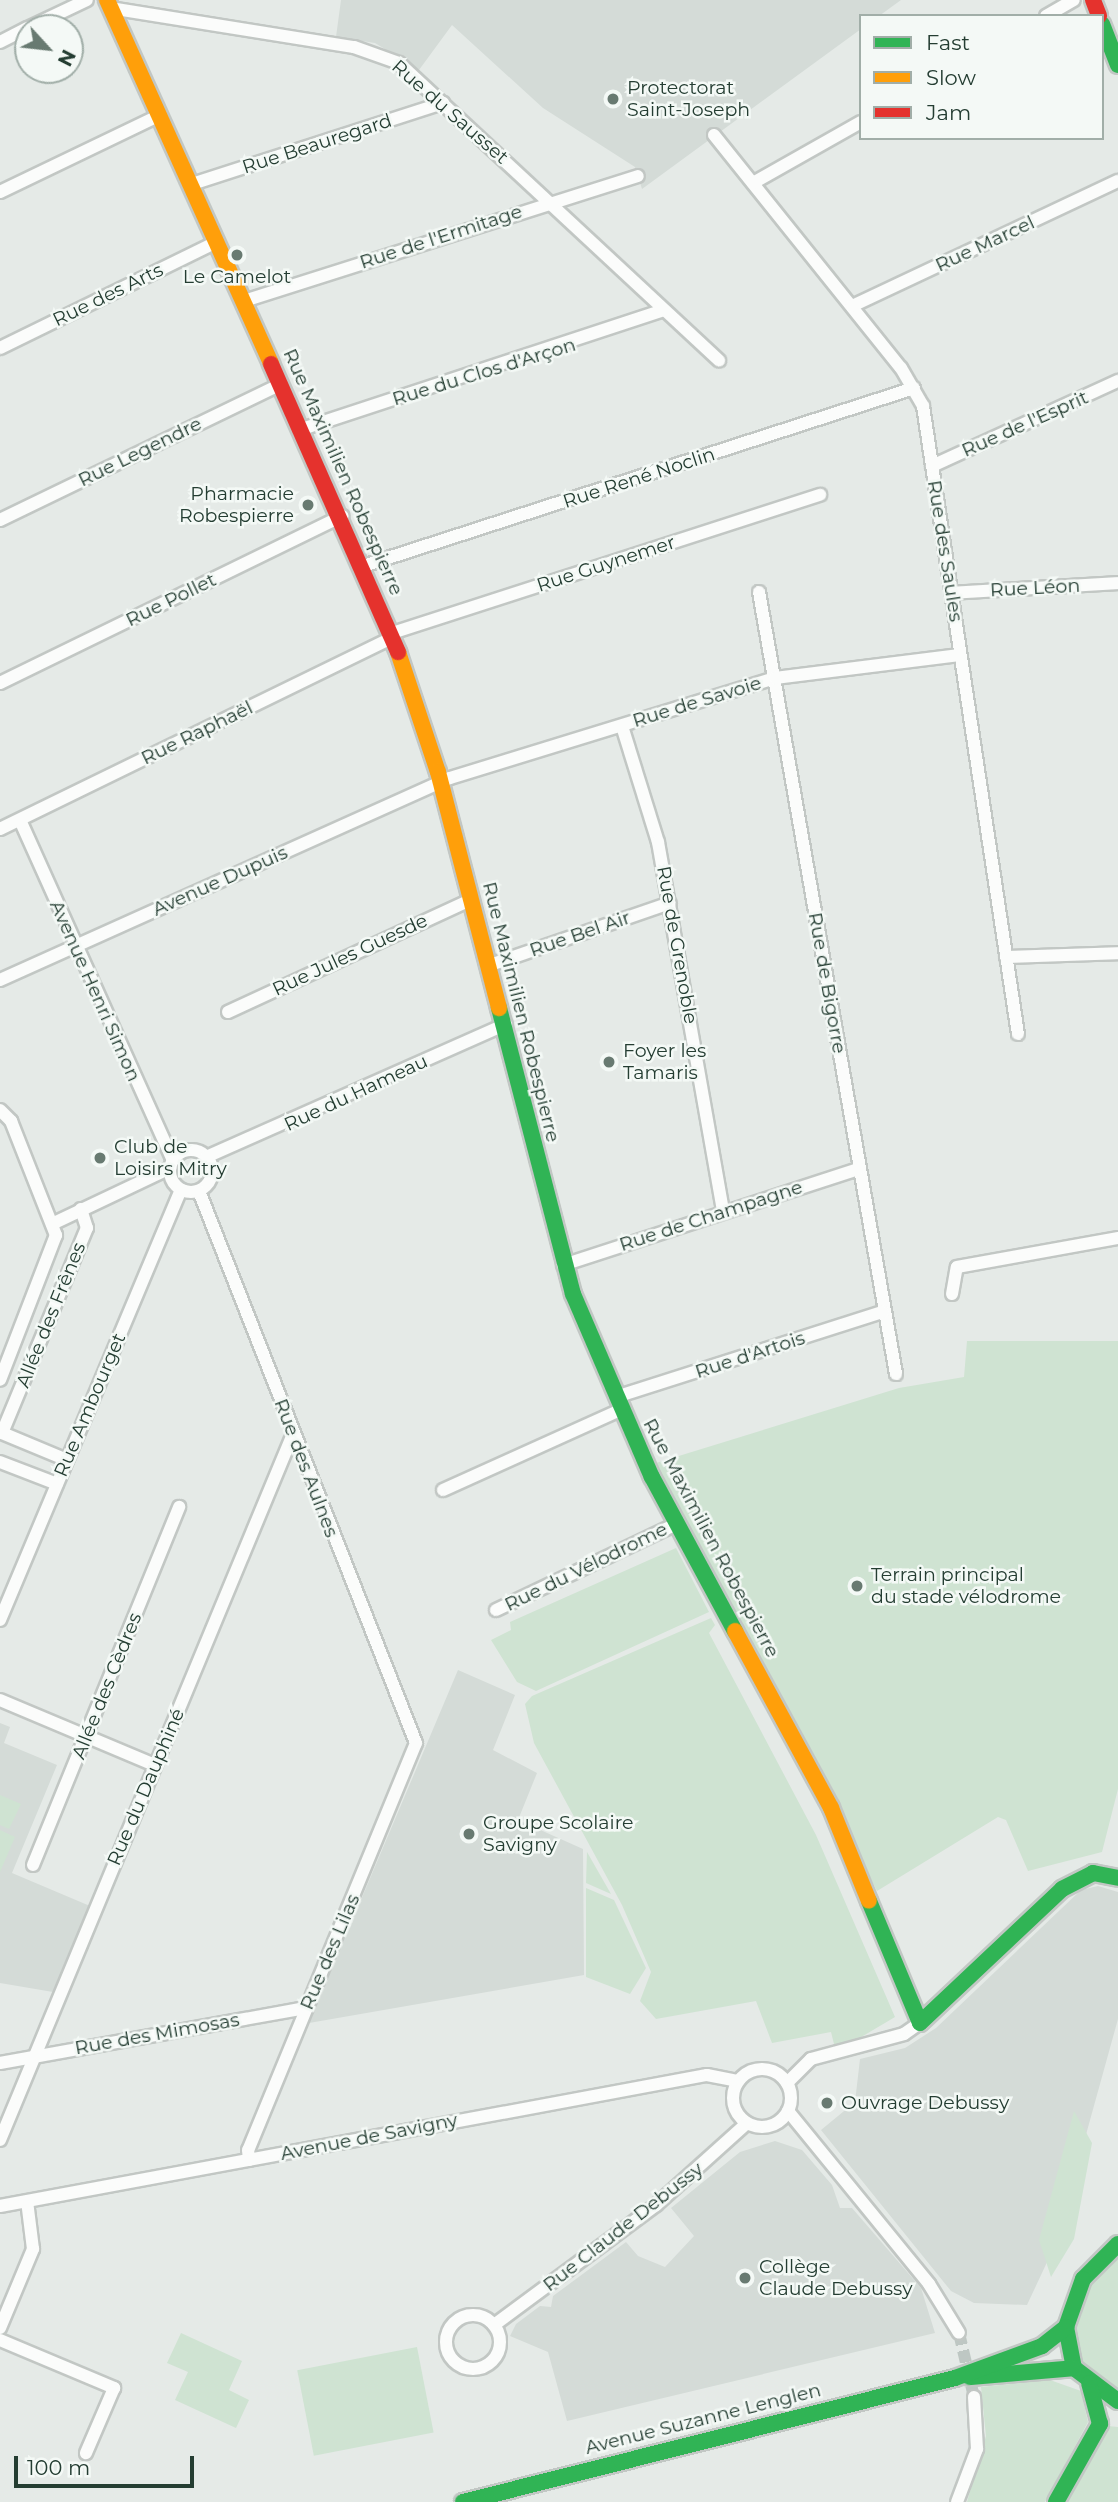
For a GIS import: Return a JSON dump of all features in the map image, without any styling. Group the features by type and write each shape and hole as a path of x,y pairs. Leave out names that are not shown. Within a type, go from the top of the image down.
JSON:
{"main road":[{"name":"Rue Maximilien Robespierre","path":"109,4 342,516 393,635 441,783 506,1024 563,1265 619,1403 676,1524 831,1808 920,2023"},
{"path":"1104,29 1118,65"},
{"path":"920,2023 1062,1889 1093,1873 1118,1878"},
{"path":"1118,2244 1083,2279 1066,2328 1074,2368 1089,2384 1118,2401"},
{"name":"Avenue Suzanne Lenglen","path":"463,2502 955,2378 1042,2346 1066,2328"},
{"name":"Avenue Suzanne Lenglen","path":"955,2378 1074,2368"},
{"path":"1056,2502 1100,2424 1089,2384"}],"street":[{"path":"58,14 87,0"},
{"path":"1050,14 1074,0"},
{"name":"Rue du Sausset","path":"109,4 378,52 399,63 719,360"},
{"name":"Rue Beauregard","path":"192,184 443,103"},
{"path":"0,192 160,115"},
{"path":"753,183 859,123"},
{"name":"Rue des Saules","path":"714,135 852,306 914,388 932,466 1018,1034"},
{"name":"Rue de l'Ermitage","path":"244,301 638,176"},
{"name":"Rue Marcel","path":"852,306 1118,181"},
{"name":"Rue des Arts","path":"0,348 216,242"},
{"name":"Rue du Clos d'Arçon","path":"302,429 664,310"},
{"name":"Rue de l'Esprit","path":"932,466 1118,381"},
{"name":"Rue Legendre","path":"0,520 281,384"},
{"name":"Rue René Noclin","path":"363,566 914,388"},
{"name":"Rue Guynemer","path":"393,635 820,495"},
{"name":"Rue Pollet","path":"0,683 342,516"},
{"name":"Rue Léon","path":"951,593 1118,583"},
{"name":"Rue de Bigorre","path":"759,592 896,1374"},
{"name":"Rue Raphaël","path":"0,830 393,635"},
{"name":"Rue de Savoie","path":"441,783 775,678 960,655"},
{"name":"Rue de Grenoble","path":"622,726 670,903 723,1210"},
{"name":"Avenue Dupuis","path":"0,980 441,783"},
{"name":"Avenue Henri Simon","path":"20,820 172,1164"},
{"name":"Rue Jules Guesde","path":"228,1012 472,899"},
{"name":"Rue Bel Air","path":"490,965 670,903"},
{"path":"1006,957 1118,953"},
{"name":"Rue du Hameau","path":"206,1157 506,1024"},
{"path":"0,1110 11,1121 52,1224 55,1250 0,1380"},
{"path":"52,1224 172,1164 189,1150 206,1157 211,1175 198,1191 181,1190 172,1164"},
{"name":"Rue de Champagne","path":"563,1265 723,1210 859,1169"},
{"name":"Rue Ambourget","path":"0,1620 181,1190"},
{"name":"Rue des Aulnes","path":"198,1191 416,1744"},
{"name":"Allée des Frênes","path":"67,1460 2,1433 87,1228 80,1209"},
{"path":"952,1294 957,1267 1118,1238"},
{"name":"Rue d'Artois","path":"443,1490 619,1403 884,1312"},
{"name":"Rue du Dauphiné","path":"0,2140 293,1434"},
{"path":"0,1462 57,1483"},
{"name":"Allée des Cèdres","path":"33,1865 179,1507"},
{"name":"Rue du Vélodrome","path":"496,1610 676,1524"},
{"path":"0,1700 155,1765"},
{"name":"Rue des Lilas","path":"249,2160 307,2008 416,1744"},
{"name":"Rue des Mimosas","path":"2,2060 307,2008"},
{"path":"920,2023 904,2034 811,2059 786,2084 788,2111 929,2284 959,2333"},
{"path":"786,2084 763,2069 738,2081 734,2109 747,2123 765,2127 788,2111"},
{"name":"Avenue de Savigny","path":"0,2206 707,2075 738,2081"},
{"name":"Rue Claude Debussy","path":"494,2325 656,2205 747,2123"},
{"path":"0,2328 33,2249 27,2201"},
{"path":"478,2315 494,2325 501,2340 491,2363 475,2370 452,2360 446,2342 452,2325 478,2315"},
{"path":"0,2340 114,2388 86,2453"},
{"path":"957,2502 977,2449 974,2397"}],"shaded area":[{"name":"Protectorat Saint-Joseph","path":"341,0 901,0 882,14 859,14 859,30 642,189 635,167 543,108 452,25 419,70 375,43 336,37"},
{"name":"Groupe Scolaire Savigny","path":"458,1670 515,1695 493,1750 537,1773 518,1820 583,1849 584,1975 309,2023"},
{"path":"0,1723 10,1727 4,1743 57,1765 12,1873 90,1906 53,1992 0,1983"},
{"path":"1098,1886 1118,1892 1118,2019 1056,2243 1027,2305 974,2303 951,2291 821,2130 855,2102 860,2059 905,2048 936,2028 1081,1890"},
{"name":"Collège Claude Debussy","path":"775,2141 802,2150 832,2185 840,2208 852,2208 921,2288 935,2333 567,2421 548,2352 510,2336 516,2324 540,2306 551,2307 553,2296 626,2242 638,2256 665,2267 694,2236 671,2208 740,2152"}],"green space":[{"path":"967,1341 1118,1341 1118,1789 1102,1852 1028,1871 1006,1820 998,1817 877,1891 656,1463 899,1388 964,1377"},
{"path":"676,1548 709,1612 536,1691 517,1682 491,1640 511,1630 510,1622"},
{"path":"711,1618 715,1625 709,1633 816,1835 895,2017 836,2052 831,2032 772,2043 756,2001 656,2019 640,2001 651,1972 622,1905 534,1743 525,1704 532,1696"},
{"path":"0,1795 21,1804 9,1829 0,1825"},
{"path":"0,1830 15,1837 0,1872"},
{"path":"587,1852 611,1894 586,1883"},
{"path":"586,1888 614,1900 646,1968 630,1994 586,1977"},
{"path":"1074,2111 1092,2143 1074,2239 1051,2277 1039,2240"},
{"path":"1118,2258 1118,2391 1079,2360 1075,2340 1076,2312 1090,2284"},
{"path":"181,2333 242,2361 229,2390 249,2400 236,2428 175,2400 188,2372 167,2363"},
{"path":"417,2347 434,2432 314,2456 297,2370"},
{"path":"1050,2380 1081,2391 1088,2422 1045,2502 967,2502 986,2436 981,2387"},
{"path":"1108,2426 1118,2427 1118,2502 1064,2502"}],"tunnel":[{"path":"959,2333 974,2397"}],"traffic: fast":[{"path":"1104,29 1118,65"},
{"path":"499,1008 573,1294 652,1477 735,1631"},
{"path":"869,1901 920,2023 1062,1889 1093,1873 1118,1878"},
{"path":"1118,2244 1083,2279 1066,2327 1074,2368 1118,2401"},
{"path":"463,2502 955,2378 1042,2346 1066,2327"},
{"path":"970,2377 1074,2368"},
{"path":"1056,2502 1100,2424 1089,2383"}],"traffic: slow":[{"path":"107,0 271,364"},
{"path":"398,652 438,772 499,1008"},
{"path":"735,1631 831,1808 869,1901"}],"traffic: jam":[{"path":"1093,0 1098,14"},
{"path":"271,364 398,652"}],"place":[{"name":"Protectorat Saint-Joseph","path":"613,99"},
{"name":"Le Camelot","path":"237,255"},
{"name":"Pharmacie Robespierre","path":"308,505"},
{"name":"Foyer les Tamaris","path":"609,1062"},
{"name":"Club de Loisirs Mitry","path":"100,1158"},
{"name":"Terrain principal du stade vélodrome","path":"857,1586"},
{"name":"Groupe Scolaire Savigny","path":"469,1834"},
{"name":"Ouvrage Debussy","path":"827,2103"},
{"name":"Collège Claude Debussy","path":"745,2278"}]}
